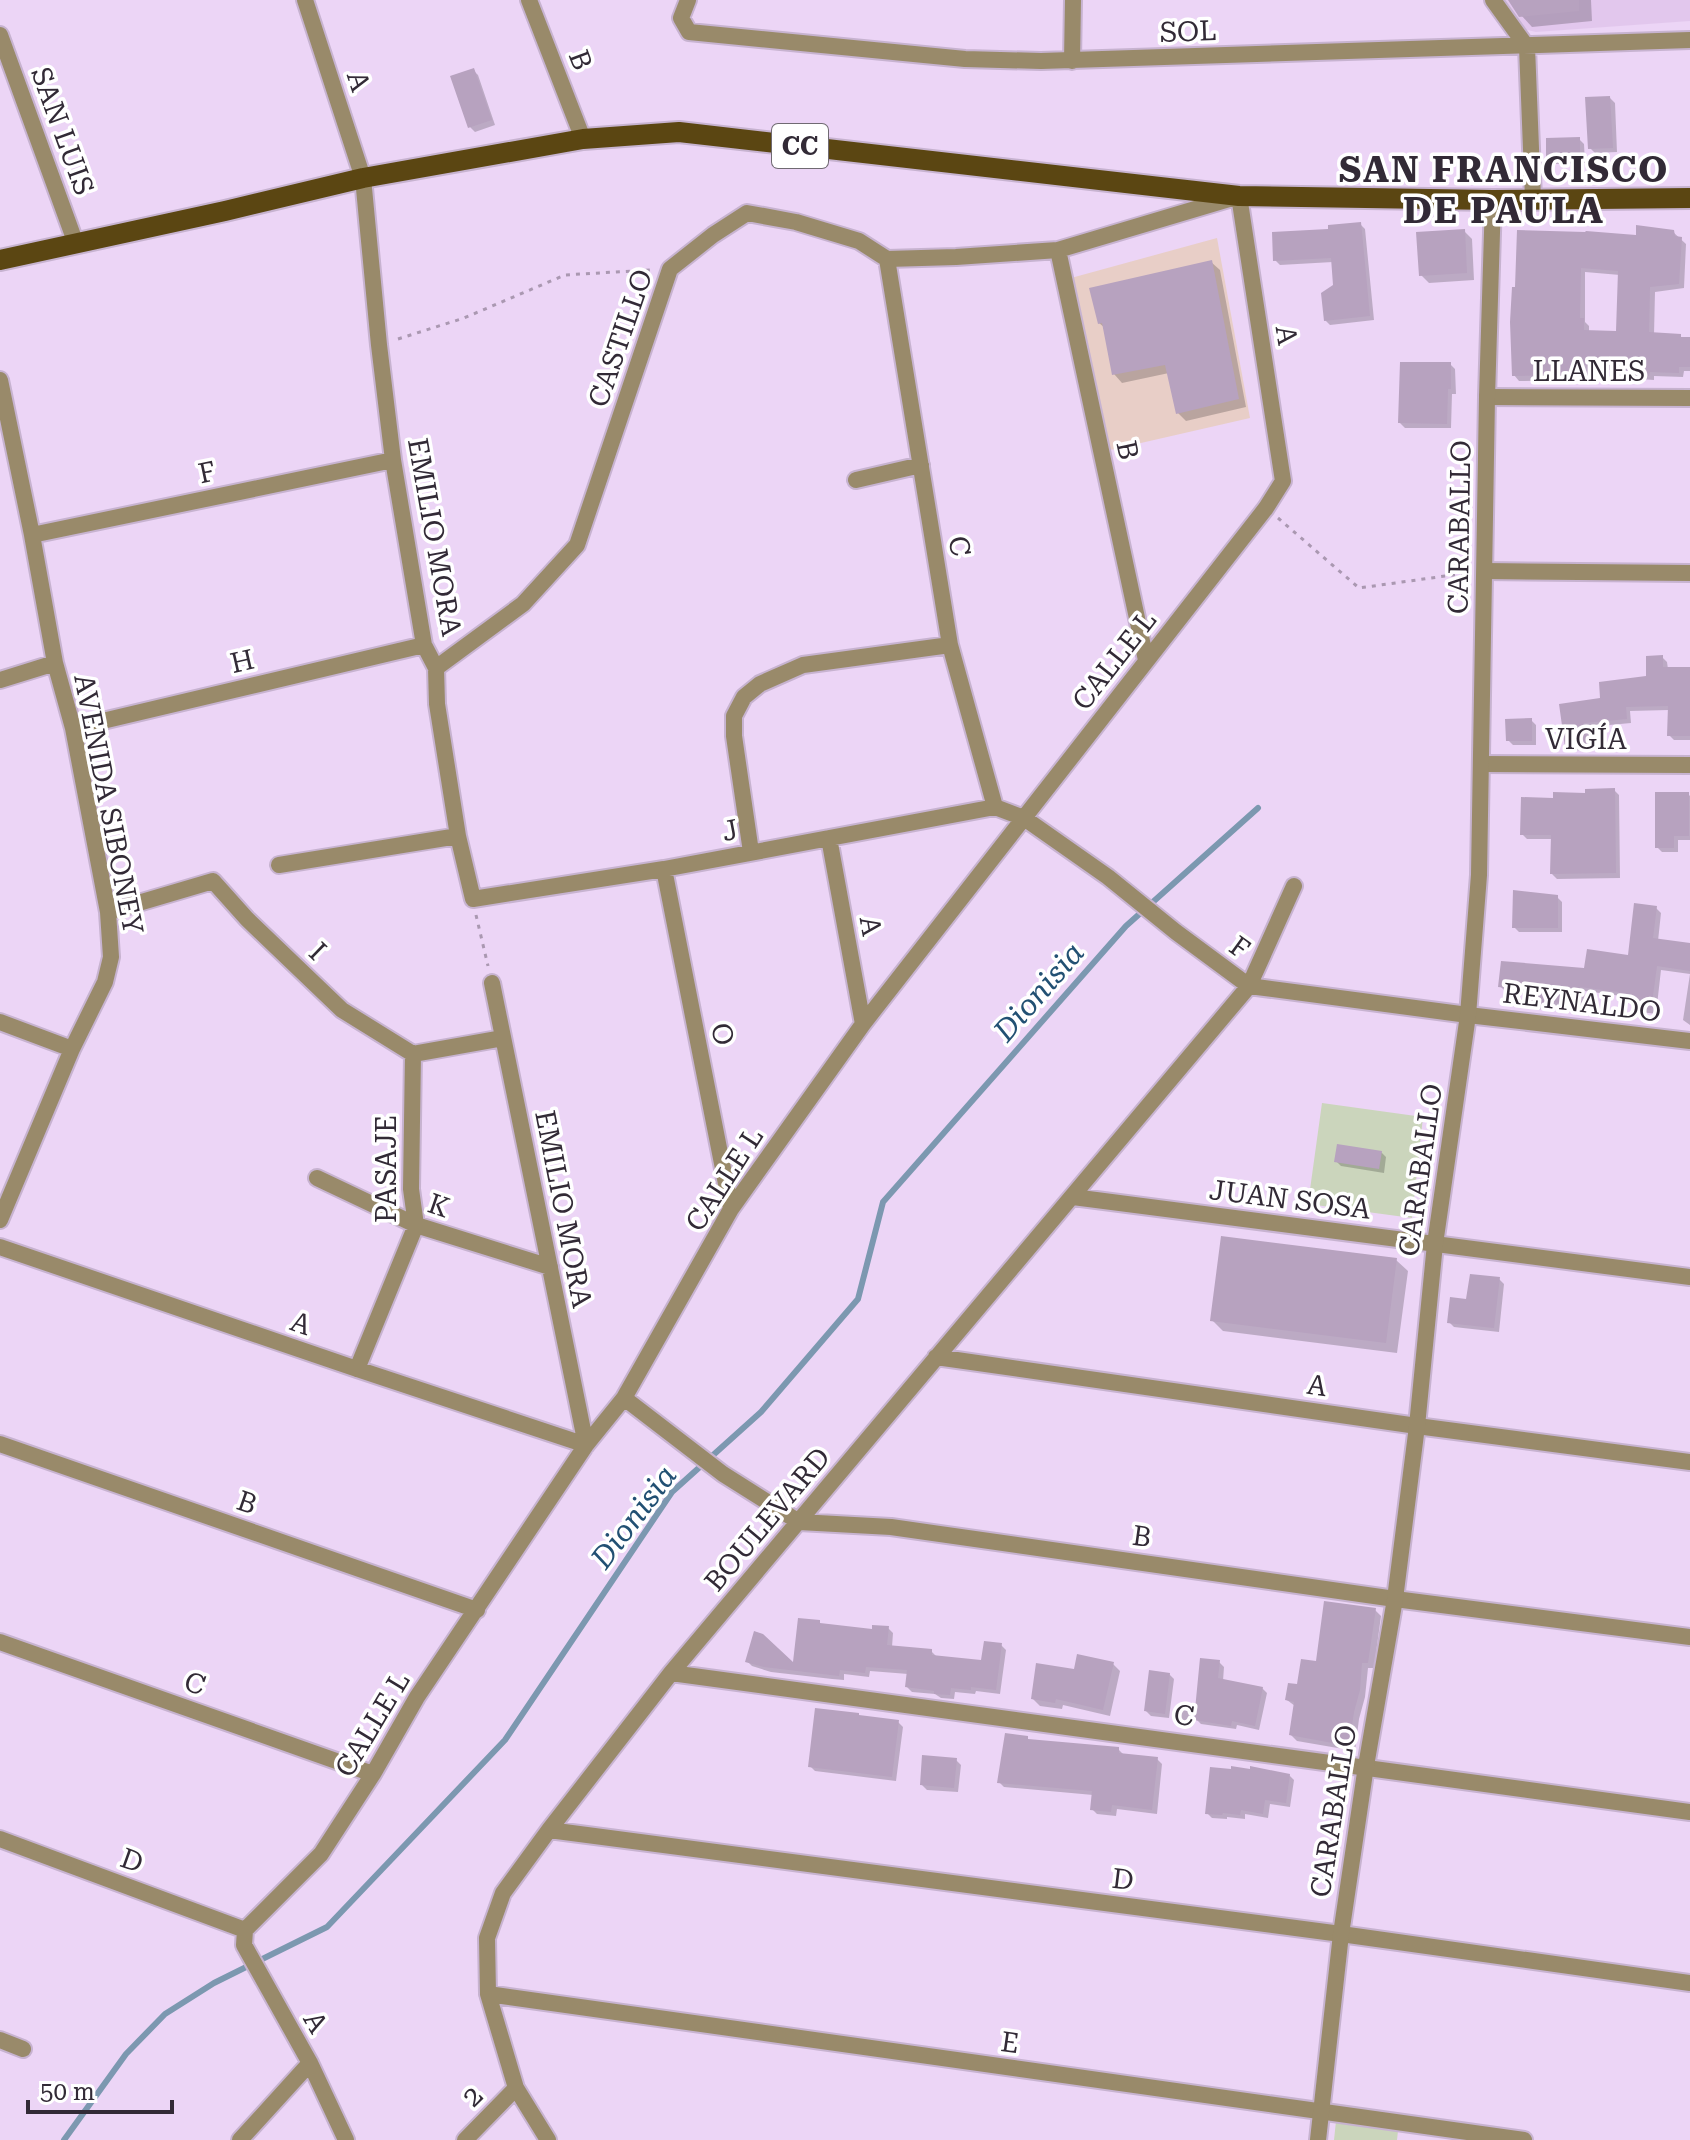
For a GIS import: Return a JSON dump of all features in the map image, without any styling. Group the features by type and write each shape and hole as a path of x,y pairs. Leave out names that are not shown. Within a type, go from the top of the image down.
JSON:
{"main road":[{"name":"CC","path":"0,260 363,178 583,139 679,132 1239,196 1493,200 1690,198"}],"street":[{"name":"A","path":"305,0 363,178"},
{"name":"B","path":"529,0 583,139"},
{"name":"SOL","path":"688,0 681,18 689,32 965,59 1072,61 1690,40"},
{"path":"1072,61 1073,0"},
{"path":"1493,0 1527,47 1533,199"},
{"name":"SAN LUIS","path":"0,35 76,244"},
{"name":"EMILIO MORA","path":"363,178 393,460 424,645 436,668 437,704 458,836 473,899"},
{"name":"A","path":"1239,196 1283,481"},
{"path":"887,259 1058,250 1239,196"},
{"name":"CARABALLO","path":"1318,2140 1341,1934 1395,1599 1417,1426 1435,1244 1468,1015 1479,875 1493,200"},
{"name":"CASTILLO","path":"436,668 523,604 577,545 670,269 747,213 796,222 859,241 887,259"},
{"name":"B","path":"1058,250 1146,660"},
{"name":"C","path":"887,259 950,645 995,807"},
{"name":"AVENIDA SIBONEY","path":"0,1220 72,1049 105,982 111,957 108,912 73,728 55,663 1,386"},
{"name":"LLANES","path":"1487,397 1690,398"},
{"name":"F","path":"32,535 393,460"},
{"path":"856,480 921,465"},
{"name":"CALLE L","path":"244,1938 321,1854 373,1774 417,1697 586,1445 624,1398 731,1209 863,1024 1266,508 1283,481"},
{"path":"1485,571 1690,573"},
{"name":"H","path":"73,728 424,645"},
{"path":"751,852 734,736 734,716 744,697 760,684 803,665 950,645"},
{"path":"0,680 55,663"},
{"name":"VIGÍA","path":"1481,764 1690,765"},
{"path":"995,807 1024,818"},
{"name":"J","path":"473,899 664,869 995,807"},
{"name":"F","path":"1024,818 1108,877 1249,986 1468,1015"},
{"path":"279,865 458,836"},
{"name":"A","path":"829,838 863,1024"},
{"name":"O","path":"664,869 731,1209"},
{"name":"I","path":"108,912 213,881 247,919 342,1010 413,1054"},
{"name":"BOULEVARD","path":"548,2140 516,2088 488,1994 487,1938 503,1893 671,1673 1249,986 1294,886"},
{"name":"EMILIO MORA","path":"492,983 586,1445"},
{"name":"REYNALDO","path":"1468,1015 1690,1041"},
{"path":"0,1022 72,1049"},
{"path":"413,1054 503,1038"},
{"name":"PASAJE","path":"357,1369 416,1225 411,1189 413,1054"},
{"name":"K","path":"317,1178 416,1225 550,1267"},
{"name":"JUAN SOSA","path":"1073,1197 1690,1277"},
{"name":"A","path":"0,1247 586,1445"},
{"name":"A","path":"936,1357 1690,1462"},
{"name":"B","path":"624,1398 723,1474 799,1522 891,1527 1395,1599 1690,1637"},
{"name":"B","path":"0,1444 477,1610"},
{"name":"C","path":"0,1642 373,1774"},
{"name":"C","path":"671,1673 1690,1812"},
{"name":"D","path":"549,1830 1690,1983"},
{"name":"D","path":"0,1839 244,1938"},
{"name":"A","path":"244,1938 260,1977 310,2063 346,2140"},
{"name":"E","path":"488,1994 1524,2140"},
{"path":"0,2040 23,2049"},
{"path":"240,2140 310,2063"},
{"name":"2","path":"465,2140 516,2088"}],"path":[{"path":"379,345 464,318 565,275 670,269"},
{"path":"1266,508 1359,588 1485,571"},
{"path":"473,899 492,983"}],"shaded area":[{"path":"1501,0 1690,0 1690,21 1536,32 1519,28"},
{"path":"1217,238 1250,418 1106,451 1071,278"}],"green space":[{"path":"1322,1103 1423,1117 1412,1218 1308,1204"},
{"path":"1336,2121 1398,2131 1397,2140 1334,2140"}],"building":[{"path":"1508,0 1579,0 1579,11 1519,17"},
{"path":"474,68 492,120 468,128 450,76"},
{"path":"1610,96 1613,148 1588,149 1585,97"},
{"path":"1580,137 1580,159 1546,160 1546,138"},
{"path":"1361,222 1370,316 1324,321 1321,293 1333,285 1331,258 1273,261 1272,232 1328,229 1328,225"},
{"path":"1636,225 1674,230 1675,236 1682,237 1679,284 1650,287 1649,332 1690,337 1690,367 1679,367 1679,373 1650,372 1649,376 1630,375 1631,367 1585,365 1585,375 1512,376 1510,322 1517,230 1636,235","holes":["1581,268 1618,271 1616,331 1584,330 1584,318 1580,318"]},
{"path":"1465,229 1467,273 1419,276 1416,232"},
{"path":"1212,260 1239,399 1176,414 1165,365 1112,375 1102,323 1098,324 1089,288"},
{"path":"1400,362 1451,362 1447,424 1398,423"},
{"path":"1663,655 1663,667 1690,667 1690,736 1667,736 1668,706 1626,707 1627,719 1584,723 1587,744 1565,747 1559,704 1600,698 1599,682 1646,676 1646,656"},
{"path":"1532,718 1532,741 1506,741 1505,719"},
{"path":"1615,788 1616,873 1550,874 1551,835 1520,835 1521,797 1553,798 1553,792 1585,793 1585,789"},
{"path":"1655,792 1689,792 1689,836 1674,836 1674,848 1655,848"},
{"path":"1513,890 1558,895 1558,928 1512,928"},
{"path":"1634,903 1657,906 1653,938 1690,943 1690,971 1657,966 1651,1010 1634,1008 1635,999 1618,996 1619,992 1580,987 1579,1004 1550,1002 1550,1007 1523,1004 1525,990 1498,987 1501,961 1584,968 1587,949 1628,955"},
{"path":"1337,1144 1382,1151 1379,1169 1334,1162"},
{"path":"1221,1236 1397,1258 1386,1343 1210,1321"},
{"path":"1470,1274 1500,1277 1494,1328 1447,1323 1450,1297 1466,1299"},
{"path":"1324,1601 1376,1608 1368,1663 1362,1663 1349,1746 1289,1735 1294,1702 1285,1700 1288,1683 1297,1684 1301,1659 1316,1661"},
{"path":"798,1618 872,1629 872,1625 889,1626 887,1645 932,1649 932,1655 981,1660 984,1641 1002,1643 996,1690 951,1688 950,1695 934,1694 934,1691 905,1687 907,1670 866,1667 865,1673 840,1670 839,1676 745,1662 754,1631 763,1634 793,1662"},
{"path":"1077,1654 1114,1662 1103,1710 1056,1699 1055,1703 1031,1699 1036,1663 1074,1669"},
{"path":"1200,1658 1220,1660 1218,1678 1263,1687 1255,1726 1232,1721 1231,1726 1194,1720"},
{"path":"1149,1670 1170,1673 1165,1714 1144,1711"},
{"path":"815,1708 899,1720 892,1777 808,1767"},
{"path":"1005,1733 1028,1736 1028,1739 1119,1747 1119,1753 1158,1757 1152,1810 1112,1805 1111,1812 1090,1810 1092,1791 997,1783"},
{"path":"922,1755 957,1758 954,1788 920,1785"},
{"path":"1231,1766 1250,1769 1250,1766 1290,1774 1286,1803 1265,1800 1263,1814 1241,1810 1240,1815 1205,1814 1210,1767 1231,1769"}],"waterway":[{"name":"Dionisia","path":"64,2140 126,2054 165,2014 214,1983 327,1927 505,1740 672,1492 761,1412 858,1299 883,1202 1126,926 1258,808"}],"district":[{"name":"SAN FRANCISCO DE PAULA","path":"1504,190"}]}
